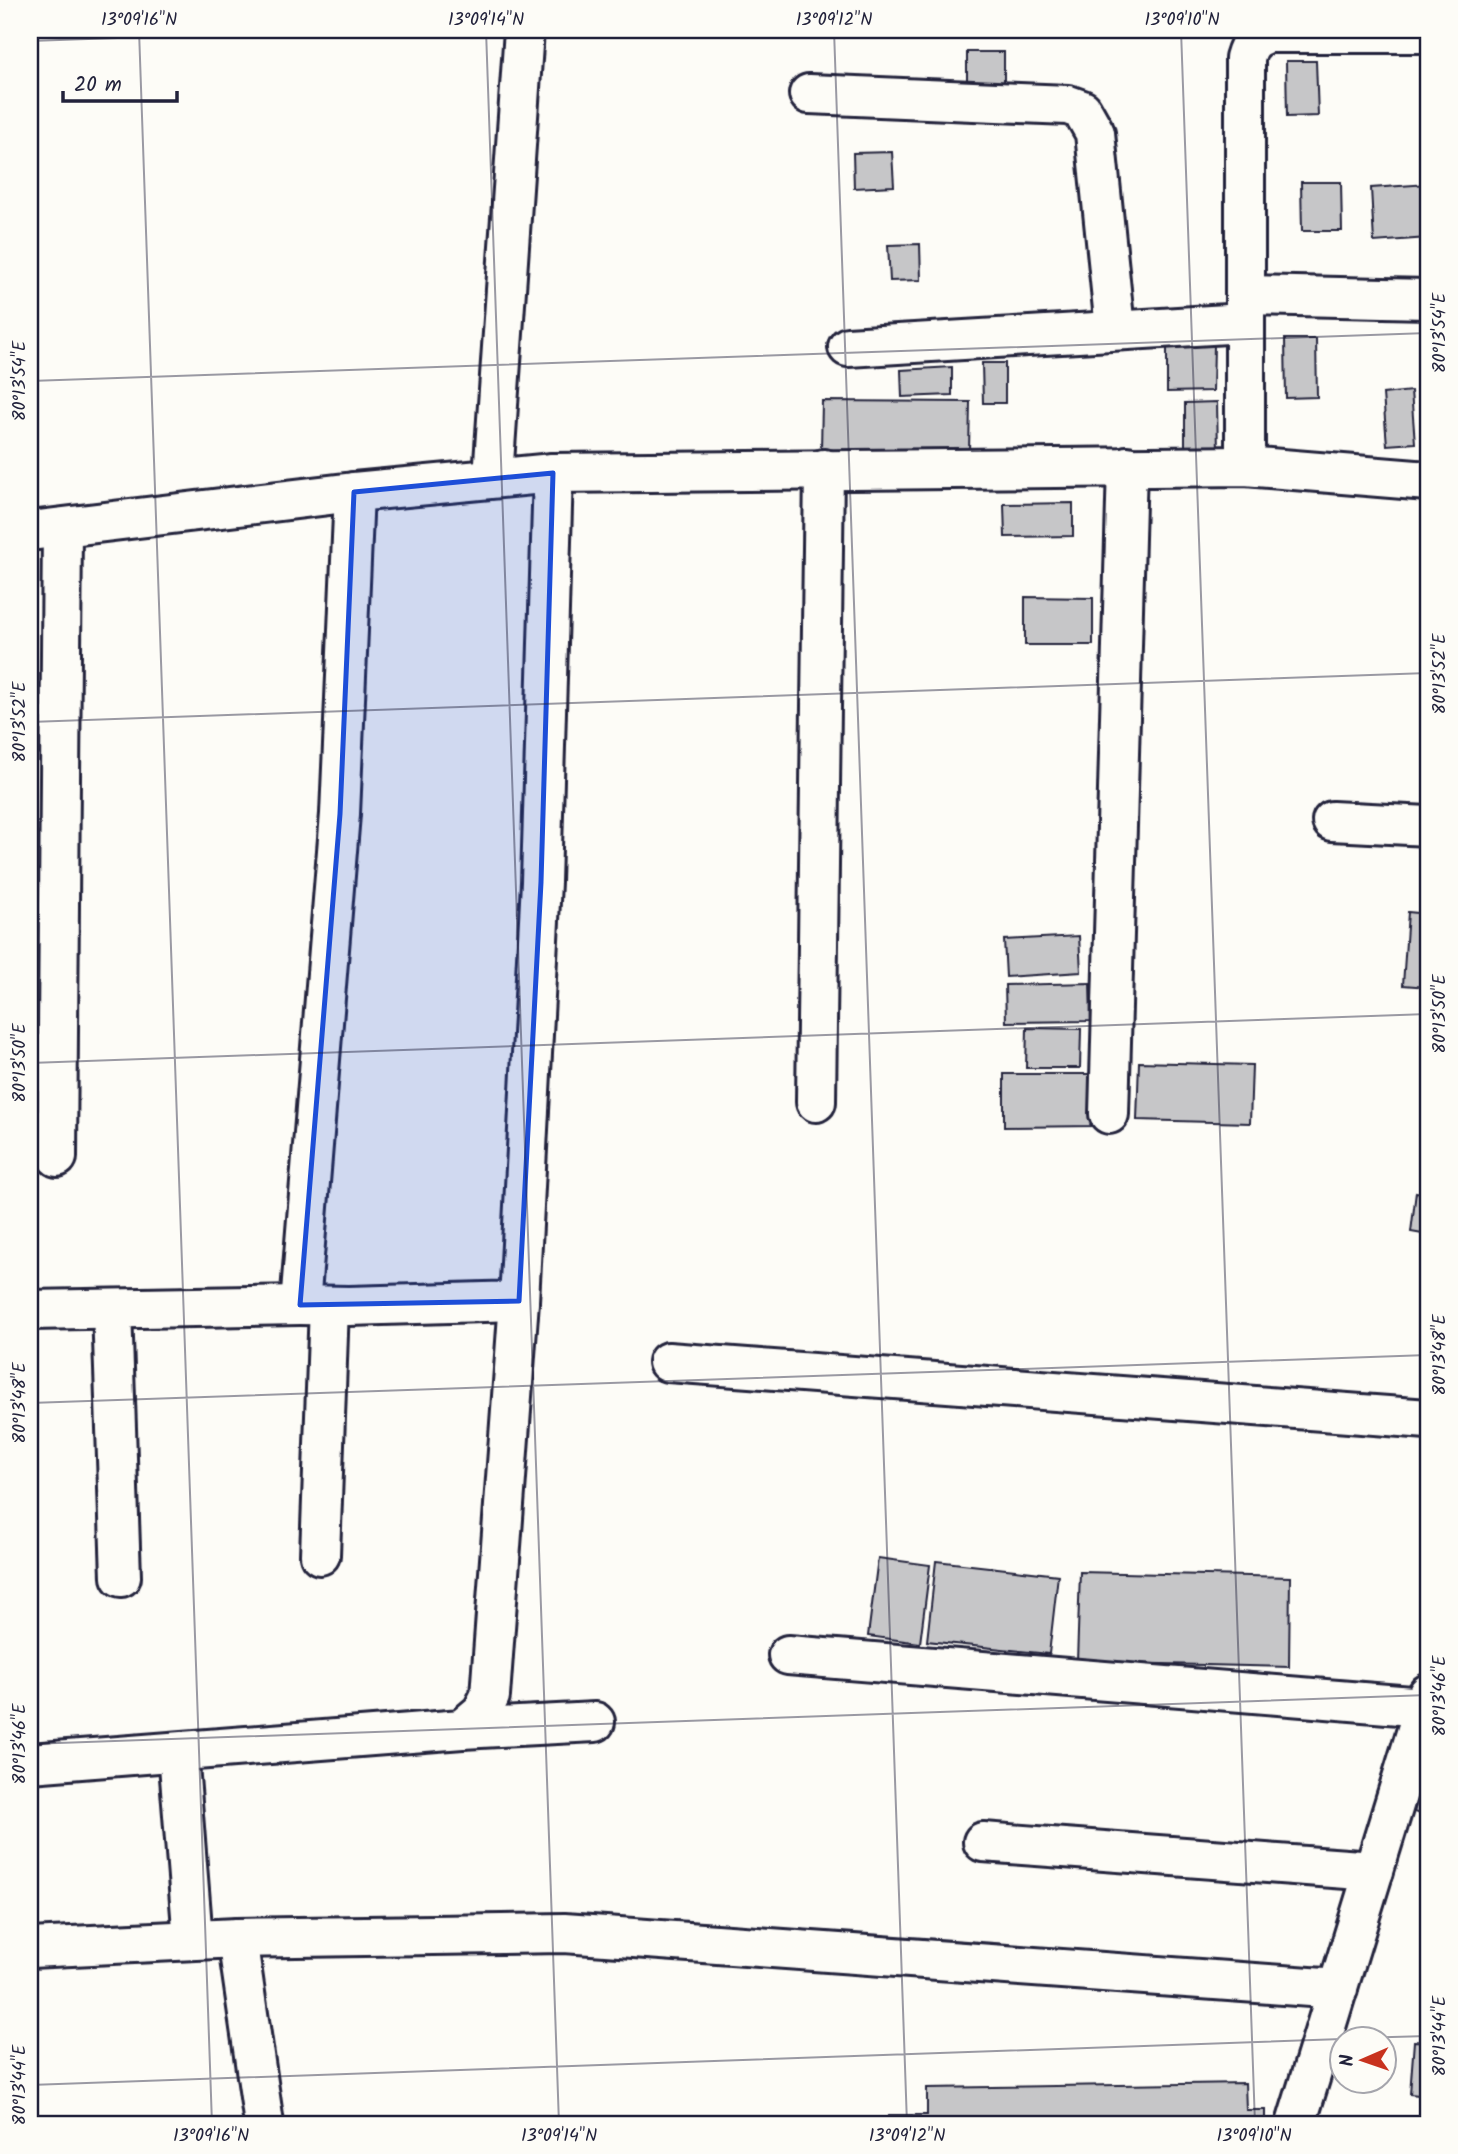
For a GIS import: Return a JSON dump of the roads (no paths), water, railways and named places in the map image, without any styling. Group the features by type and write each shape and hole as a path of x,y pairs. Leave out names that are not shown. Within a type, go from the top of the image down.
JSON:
{"street":[{"path":"493,477 524,30"},
{"path":"1245,466 1245,58 1249,45 1258,37 1269,33 1428,33"},
{"path":"809,94 1068,105 1082,110 1095,133 1115,329"},
{"path":"848,347 1115,329 1245,309 1428,299"},
{"path":"1109,1114 1127,466"},
{"path":"57,1157 46,529 354,492 553,473 1245,466 1428,481"},
{"path":"816,1102 824,469"},
{"path":"462,1729 482,1712 490,1696 519,1301 541,882 553,473"},
{"path":"320,1555 315,1305 354,492"},
{"path":"1332,821 1428,826"},
{"path":"30,1310 519,1301"},
{"path":"111,1309 121,1577"},
{"path":"668,1362 1428,1419"},
{"path":"788,1655 1426,1700 1296,2124"},
{"path":"30,1763 462,1729 595,1722"},
{"path":"178,1752 193,1940"},
{"path":"983,1842 1374,1871"},
{"path":"30,1948 237,1938 564,1933 1338,1989"},
{"path":"237,1938 264,2124"}]}
